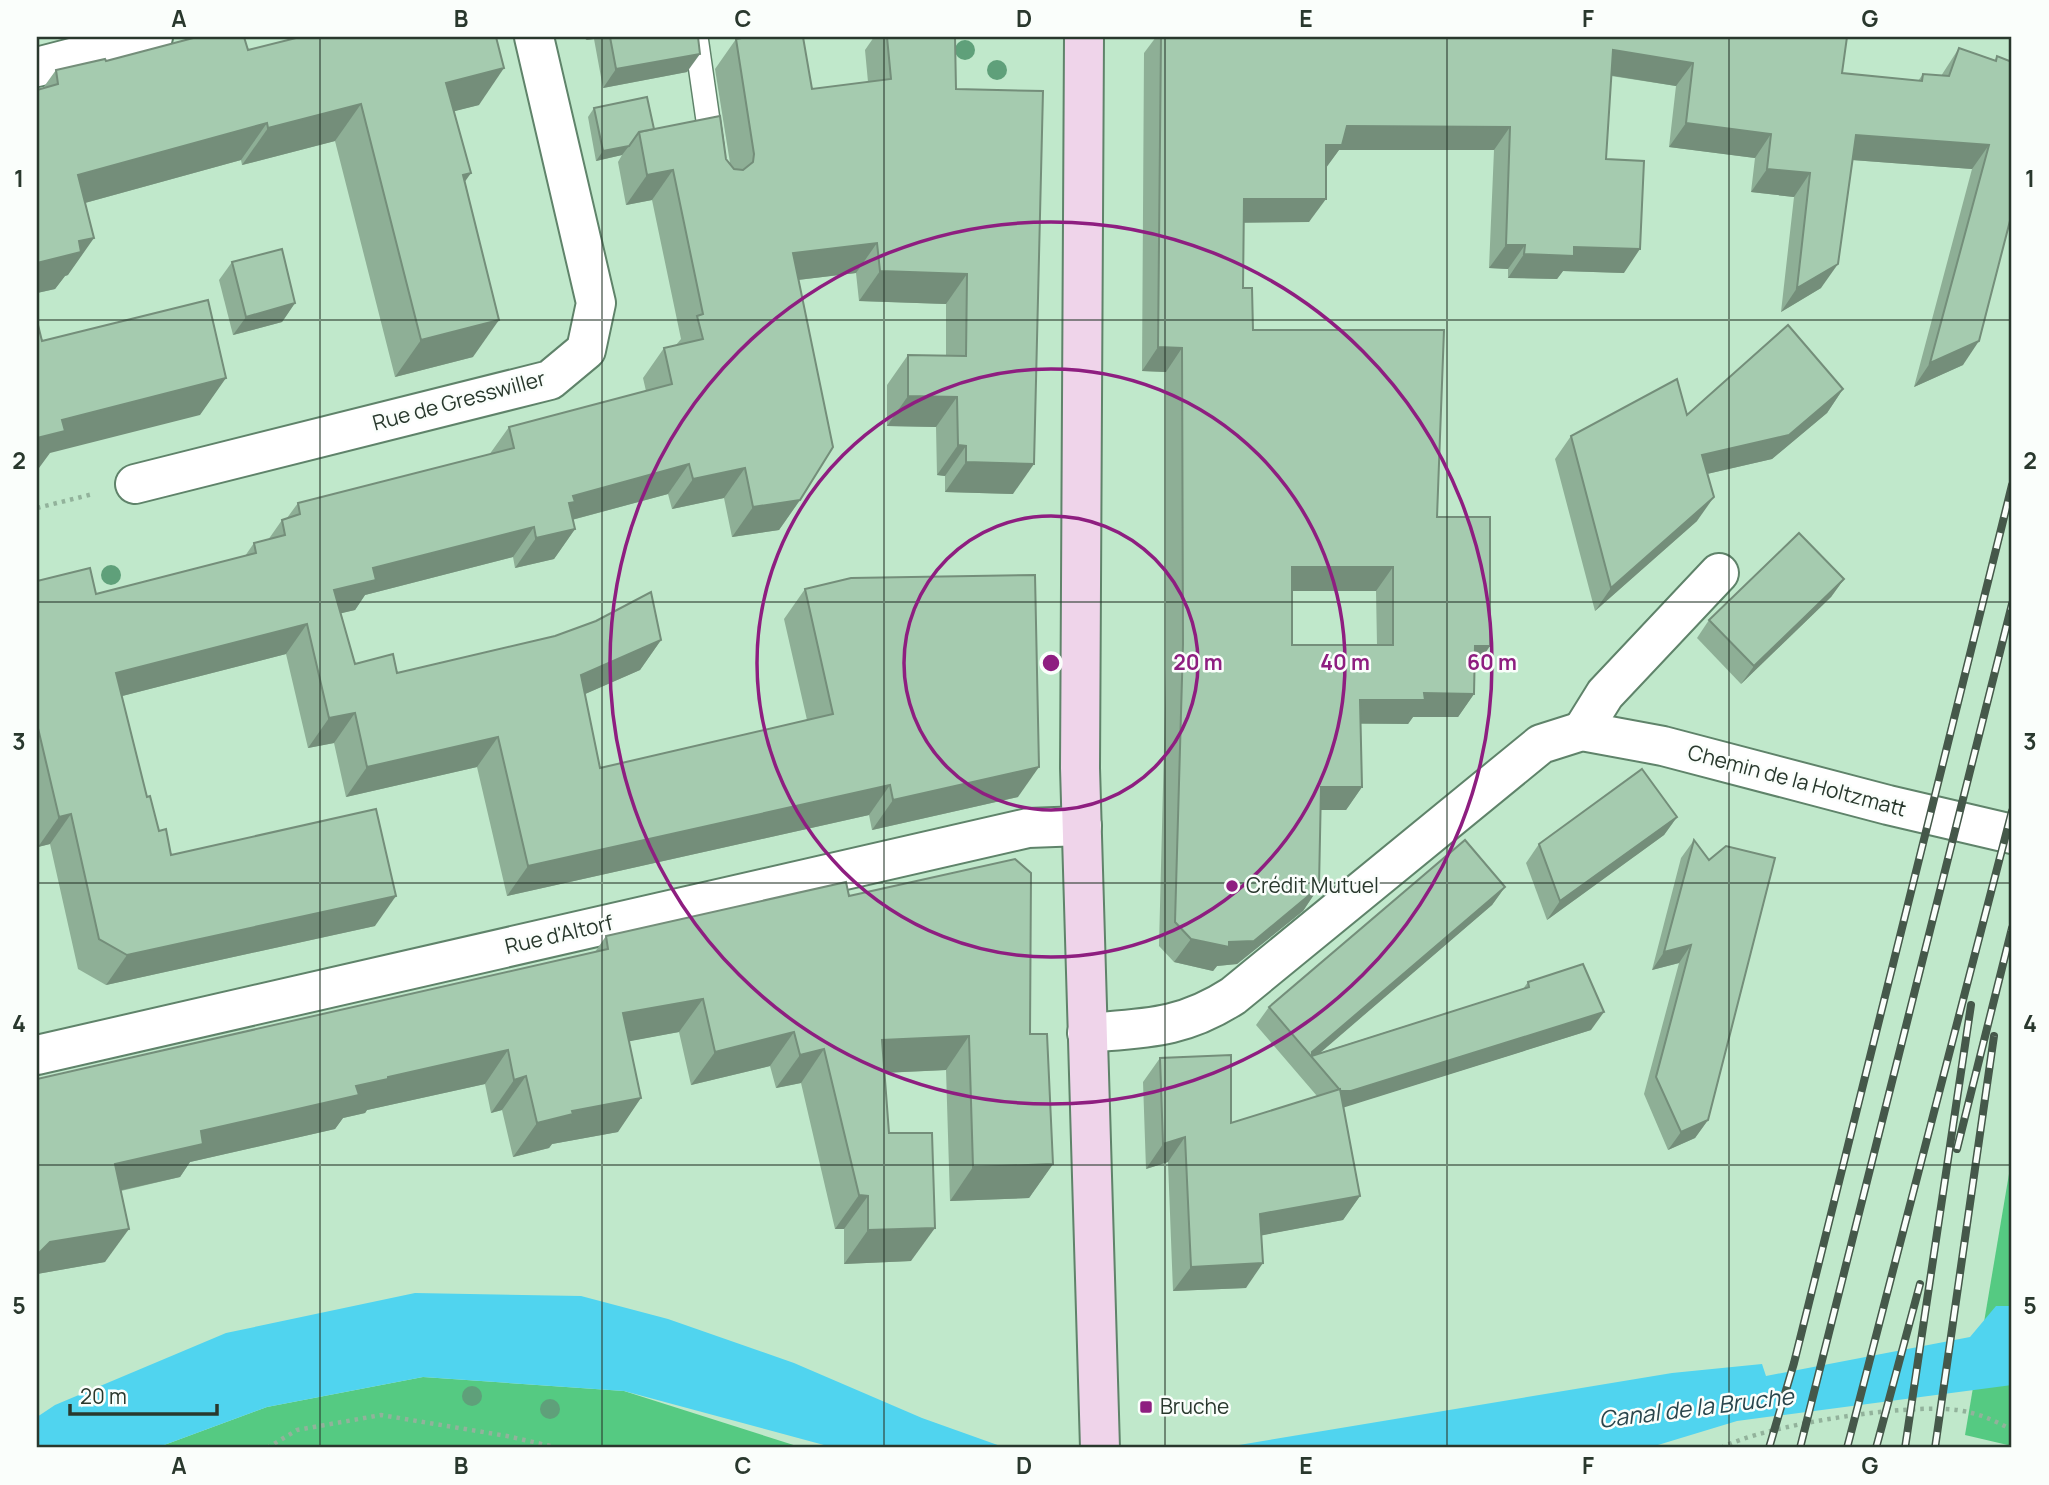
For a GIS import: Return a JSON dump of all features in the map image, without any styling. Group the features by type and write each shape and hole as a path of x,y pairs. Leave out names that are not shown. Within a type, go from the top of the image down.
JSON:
{"main road":[{"path":"1084,37 1082,826 1098,1435"}],"street":[{"path":"37,67 153,37"},
{"name":"Rue de Gresswiller","path":"135,484 550,380 586,350 596,303 534,37"},
{"path":"1582,731 1605,694 1718,573"},
{"name":"Chemin de la Holtzmatt","path":"1087,1033 1189,1020 1210,1011 1233,996 1541,744 1582,731 1662,746 1888,806 2012,834"},
{"name":"Rue d'Altorf","path":"37,1055 1028,828 1082,826"}],"lane":[{"path":"696,37 717,174"}],"path":[{"path":"37,508 135,484"},
{"path":"1721,1448 1739,1438 1798,1424 1917,1411 1965,1412 1986,1416 2012,1430"},
{"path":"267,1448 297,1430 381,1415 507,1436 559,1448"}],"green space":[{"path":"2012,1156 2012,1446 1965,1435"},
{"path":"423,1377 624,1391 803,1448 156,1448 267,1407"}],"water":[{"path":"415,1293 581,1296 668,1319 794,1363 922,1418 1006,1448 835,1448 624,1391 423,1377 267,1407 156,1448 37,1448 37,1417 55,1405 226,1333"},
{"name":"Canal de la Bruche","path":"1996,1306 2012,1306 2012,1385 1737,1421 1648,1448 1221,1448 1672,1373 1762,1364 1766,1376 1970,1337"}],"building":[{"path":"197,37 244,37 248,50 300,37 496,37 504,68 446,83 471,173 463,175 499,320 421,340 361,104 268,128 267,123 78,175 94,238 79,241 81,252 37,263 37,90 58,84 56,70 105,59 106,61"},
{"path":"610,37 698,37 700,54 616,69"},
{"path":"803,37 812,89 891,79 887,37 955,37 956,89 1043,91 1034,464 966,462 966,446 958,445 957,397 908,396 908,355 966,356 967,274 880,271 877,243 793,253 833,447 800,500 753,507 745,468 693,479 689,464 573,496 575,502 569,503 575,529 536,538 534,527 373,568 376,580 334,590 355,664 393,654 397,673 555,636 596,621 651,592 661,640 581,675 600,768 833,714 805,589 851,578 1035,575 1039,767 893,800 890,785 528,866 498,737 367,767 355,713 329,718 307,624 116,673 147,797 150,796 159,831 166,829 171,855 376,809 396,896 127,955 99,939 71,814 59,817 37,724 37,581 90,568 96,594 256,553 254,543 285,535 282,520 300,514 298,503 514,448 509,427 672,384 664,348 703,339 697,316 703,314 673,170 647,175 639,132 720,116 726,159 734,169 743,170 753,162 736,39"},
{"path":"1161,37 1847,37 1842,73 1922,81 1923,74 1949,76 1959,48 1996,61 1997,56 2012,62 2012,213 1979,341 1930,363 1989,145 1856,135 1838,264 1797,288 1810,173 1767,169 1771,134 1686,123 1693,63 1613,50 1606,159 1644,161 1640,249 1574,247 1574,256 1524,254 1525,245 1506,245 1510,127 1347,126 1342,145 1326,145 1326,199 1244,199 1243,288 1252,288 1253,330 1444,330 1437,517 1490,517 1490,646 1475,646 1474,694 1424,693 1425,700 1360,700 1362,787 1321,787 1319,887 1254,941 1229,942 1229,947 1191,939 1175,922 1183,644 1182,348 1158,347","holes":["1292,567 1393,567 1393,645 1292,645"]},
{"path":"647,97 654,129 639,132 629,146 603,151 594,108"},
{"path":"282,249 295,303 246,317 232,262"},
{"path":"208,300 226,378 62,420 65,431 37,438 37,321 42,341"},
{"path":"1788,325 1843,389 1789,435 1702,455 1714,497 1611,588 1571,436 1677,379 1687,415"},
{"path":"1799,533 1844,579 1754,666 1709,620"},
{"path":"1642,769 1677,817 1560,901 1539,844"},
{"path":"1465,840 1505,887 1312,1052 1312,1056 1529,987 1528,982 1583,964 1604,1012 1351,1091 1340,1091 1269,1007"},
{"path":"1694,840 1709,860 1726,846 1775,858 1708,1120 1681,1132 1656,1077 1691,945 1664,952"},
{"path":"1015,859 1031,873 1030,1034 1047,1034 1053,1164 973,1167 969,1036 882,1040 889,1133 932,1133 935,1228 868,1230 868,1196 859,1195 824,1049 800,1055 794,1032 715,1052 703,999 623,1013 641,1098 572,1111 573,1114 537,1123 526,1076 514,1080 508,1050 388,1077 356,1086 359,1095 201,1131 203,1144 115,1164 129,1229 50,1242 37,1255 37,1079 608,949 606,936 846,882 849,896"},
{"path":"1231,1055 1231,1123 1340,1089 1360,1196 1260,1214 1263,1263 1191,1267 1185,1137 1163,1144 1160,1058"}],"railway":[{"path":"1769,1448 1794,1363 2012,485"},
{"path":"1800,1448 2012,604"},
{"path":"1847,1448 2012,811"},
{"path":"1957,1149 2012,928"},
{"path":"1905,1448 1971,1005"},
{"path":"1935,1448 1994,1036"},
{"path":"1876,1448 1920,1284"}],"place":[{"name":"Crédit Mutuel","path":"1232,886"},
{"name":"Bruche","path":"1146,1407"}]}
